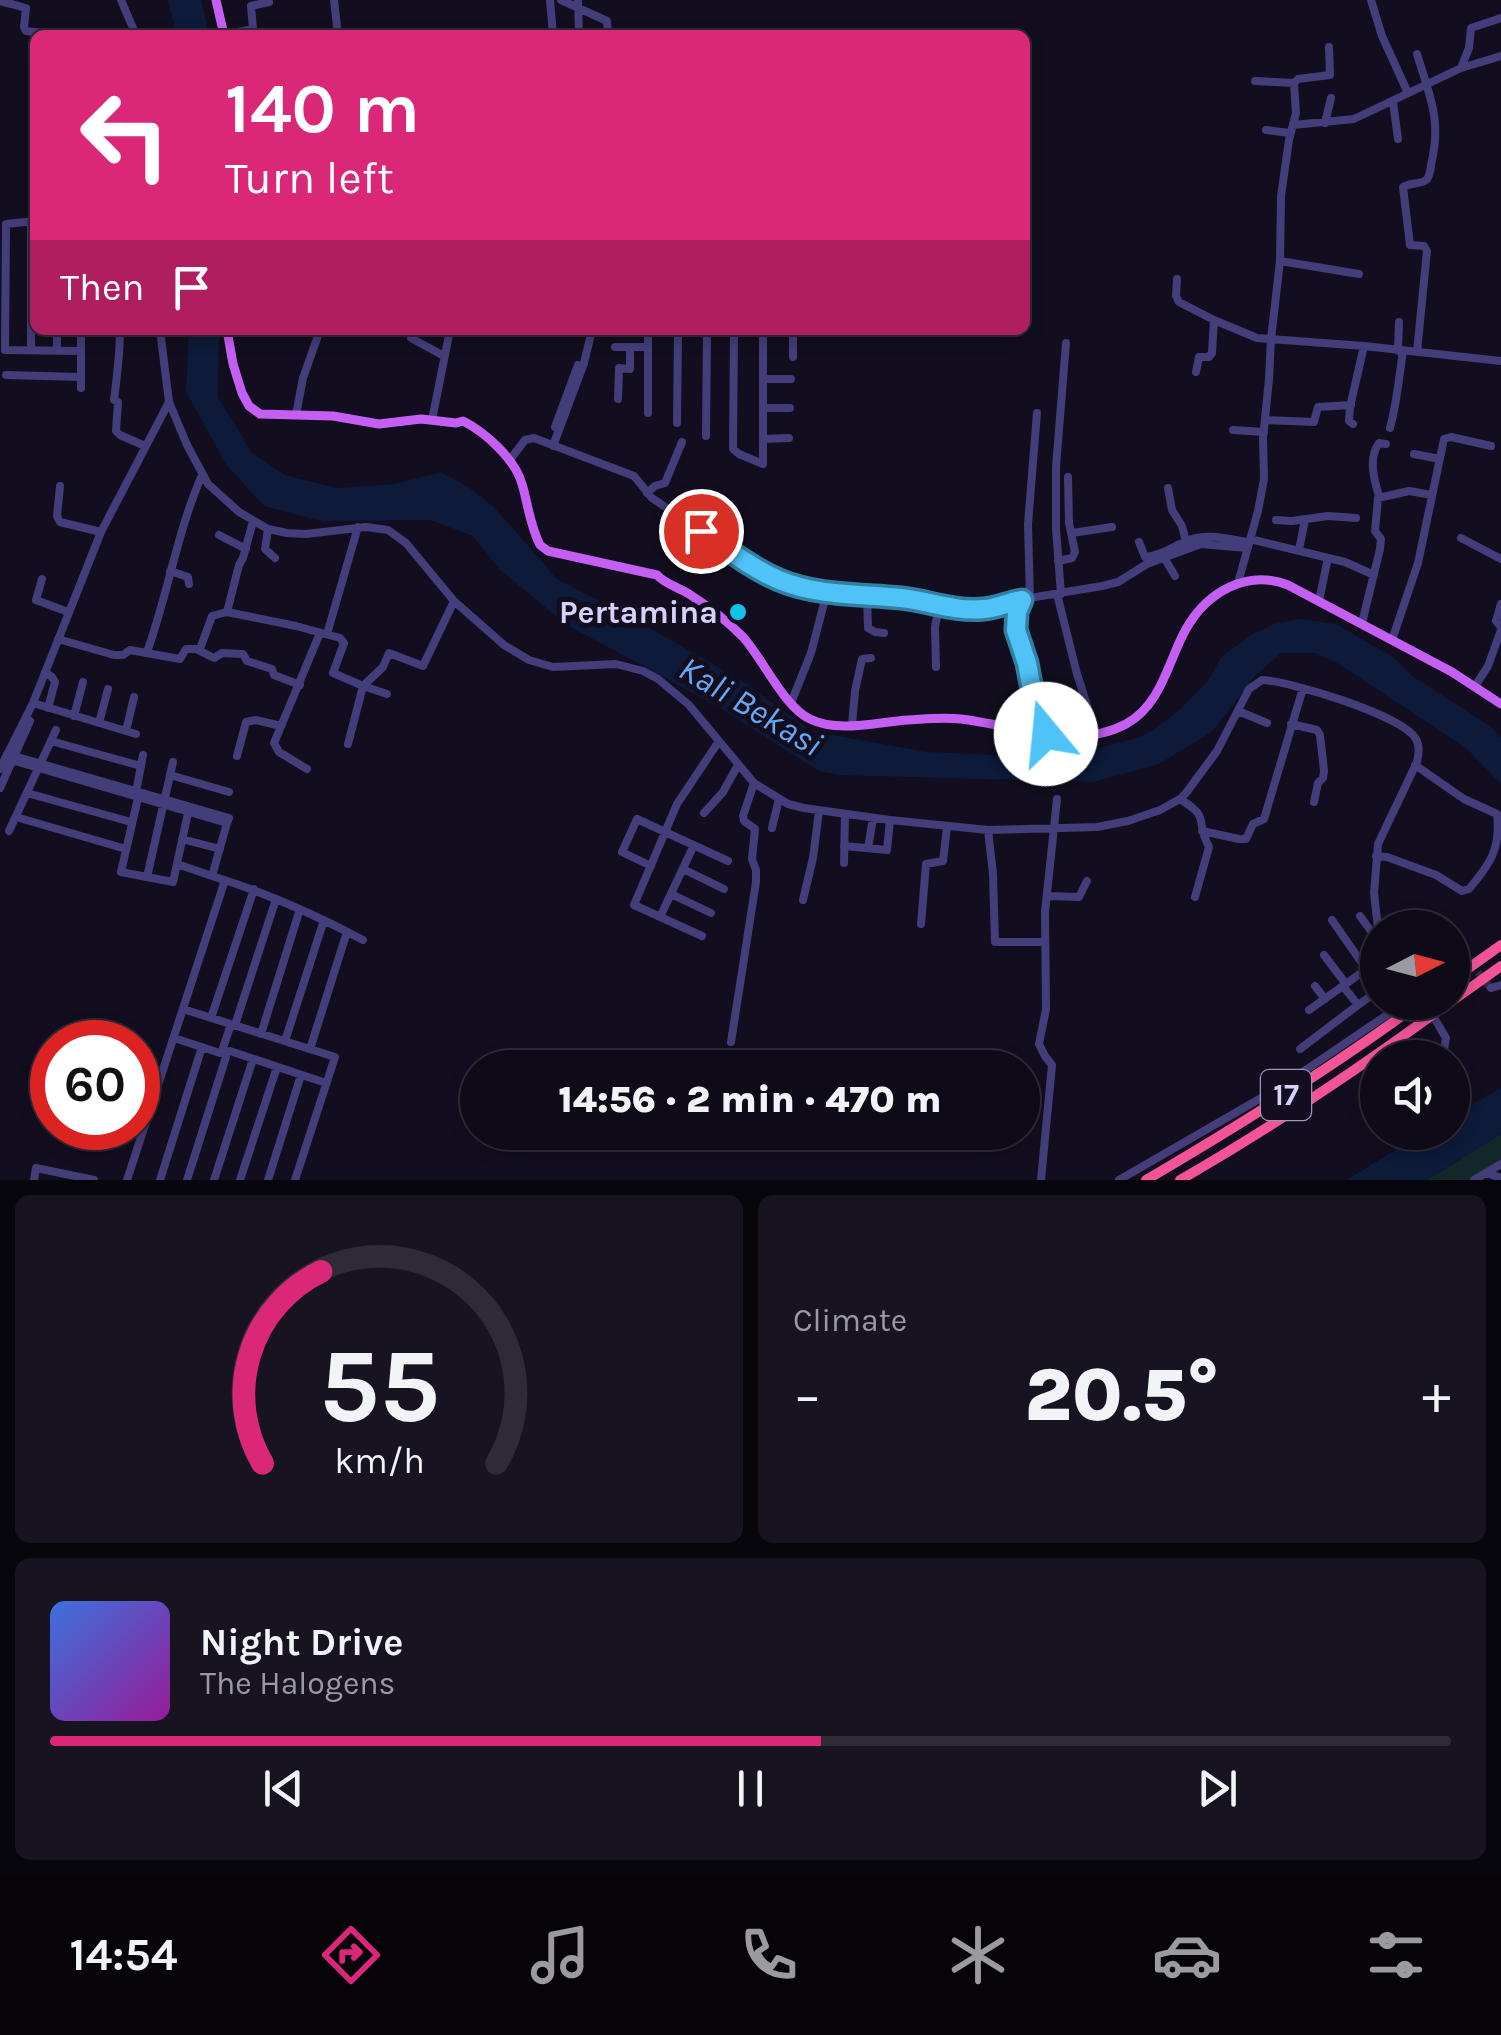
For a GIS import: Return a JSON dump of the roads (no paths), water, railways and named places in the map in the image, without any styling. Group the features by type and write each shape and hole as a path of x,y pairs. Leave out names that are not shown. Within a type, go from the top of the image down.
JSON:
{"highway":[{"path":"1470,967 1501,945"},
{"name":"17","path":"1470,988 1501,966"},
{"name":"17","path":"1146,1180 1398,1020"},
{"name":"17","path":"1180,1180 1370,1061 1426,1020"}],"main road":[{"path":"216,0 223,30"},
{"path":"228,335 238,385 249,406 260,414 333,416 379,424 463,421 481,430 509,461 523,485 540,545 548,551 657,575 689,594 746,640 796,710 810,720 852,726 940,718 1040,733 1110,731 1147,707 1188,626 1220,592 1260,579 1288,585 1362,623 1501,704"}],"street":[{"path":"121,0 134,30"},
{"path":"334,0 337,30"},
{"path":"550,0 553,30"},
{"path":"561,0 578,4 607,22 608,30"},
{"path":"1371,0 1382,36 1408,93"},
{"path":"0,2 26,8 24,27 30,31"},
{"path":"254,30 251,6 269,2"},
{"path":"578,4 580,30"},
{"path":"1461,68 1471,28 1501,18"},
{"path":"1255,81 1294,83 1298,79 1330,75 1329,47"},
{"path":"1417,54 1432,97 1436,123 1426,180 1404,187 1410,246 1424,246 1428,253 1417,352"},
{"path":"1266,130 1354,119 1461,68 1501,56"},
{"path":"1238,583 1264,480 1270,339 1280,261 1281,196 1296,113 1294,83"},
{"path":"1325,123 1331,98"},
{"path":"1393,102 1398,139"},
{"path":"30,221 6,224 5,350 81,352"},
{"path":"1280,261 1359,274"},
{"path":"1176,279 1180,302 1245,335 1501,361"},
{"path":"1196,372 1198,359 1212,353 1214,320"},
{"path":"1390,428 1397,400 1399,322"},
{"path":"31,335 31,350"},
{"path":"57,335 57,351"},
{"path":"81,335 81,388"},
{"path":"120,335 120,366 114,394 118,402 116,431 145,446"},
{"path":"161,335 169,402 202,475 228,504 268,529 298,534 382,528 402,539 489,634 529,660 566,668 616,664 658,679 682,698 754,783 804,808 988,830 1111,825 1150,814 1180,799 1212,758 1249,689 1262,680 1303,688 1357,706 1410,732 1418,744 1419,756 1388,820 1376,856 1374,910"},
{"path":"296,414 303,378 318,335"},
{"path":"411,335 444,356"},
{"path":"432,420 449,335"},
{"path":"551,445 588,335"},
{"path":"648,335 648,413"},
{"path":"677,423 678,335"},
{"path":"706,335 706,436"},
{"path":"734,335 733,449 763,464 763,335"},
{"path":"792,335 792,356"},
{"path":"1066,343 1056,467 1059,594 1077,674 1096,733"},
{"path":"615,346 648,347"},
{"path":"1353,424 1351,405 1364,346"},
{"path":"618,399 619,368 630,368 630,347"},
{"path":"6,375 81,377"},
{"path":"763,379 792,379"},
{"path":"0,788 101,532 169,402"},
{"path":"1264,420 1314,422 1318,407 1351,405"},
{"path":"763,408 790,408"},
{"path":"1038,413 1026,600 1017,612 1016,630 1027,663 1040,733"},
{"path":"1232,430 1264,432"},
{"path":"1392,640 1418,563 1446,436 1491,446"},
{"path":"509,461 528,438 534,438 634,476 648,494 758,569 784,582 827,592 902,598 946,608 985,609 1118,582 1146,561 1205,536 1299,550 1374,574"},
{"path":"763,439 789,438"},
{"path":"648,494 665,483 682,442"},
{"path":"1362,623 1381,539 1376,531 1379,496 1373,452 1379,443 1386,444"},
{"path":"1414,454 1440,459"},
{"path":"146,652 202,475"},
{"path":"1058,561 1075,554 1069,523 1068,477"},
{"path":"60,486 60,522 101,532"},
{"path":"1168,488 1172,510 1181,523 1186,542"},
{"path":"1379,496 1409,491 1432,495"},
{"path":"1281,546 1280,520 1356,518"},
{"path":"1299,550 1305,520"},
{"path":"226,612 254,522"},
{"path":"307,769 275,748 275,739 323,634 358,527"},
{"path":"1072,533 1112,527"},
{"path":"268,529 265,549 275,558"},
{"path":"218,535 246,549"},
{"path":"1461,538 1501,560"},
{"path":"1139,542 1146,561"},
{"path":"1146,561 1165,560 1202,544 1249,543"},
{"path":"1318,601 1328,558"},
{"path":"1165,560 1175,576"},
{"path":"170,571 188,577 189,584"},
{"path":"42,579 36,600 68,612"},
{"path":"792,703 812,653 827,592"},
{"path":"867,597 868,628 884,633"},
{"path":"348,744 364,686 383,666 389,653 423,666 454,600"},
{"path":"1474,686 1488,666 1501,628 1496,621 1501,604"},
{"path":"936,667 939,606"},
{"path":"198,650 212,616 226,612 296,626 344,641 333,673 387,694"},
{"path":"58,639 114,655 130,650 180,658 186,649 214,658 222,653 244,654 246,661 272,669 275,676 300,685"},
{"path":"852,726 861,662 871,658"},
{"path":"45,672 56,682 48,708"},
{"path":"74,716 83,682"},
{"path":"99,724 108,688"},
{"path":"1202,831 1246,839 1253,824 1264,819 1303,688"},
{"path":"126,731 134,697"},
{"path":"33,703 136,734"},
{"path":"1238,711 1267,723"},
{"path":"0,769 30,720"},
{"path":"237,756 246,722 256,720 281,726"},
{"path":"1292,724 1316,730 1320,735 1324,771 1314,802"},
{"path":"10,831 56,730"},
{"path":"51,741 141,766"},
{"path":"702,936 634,905 677,804 718,741"},
{"path":"143,755 121,872 173,882 188,812"},
{"path":"10,757 229,818 212,876"},
{"path":"146,877 173,762"},
{"path":"704,813 723,792 738,766"},
{"path":"1376,856 1436,875 1466,891 1499,852 1498,814 1464,798 1415,766"},
{"path":"170,775 229,792"},
{"path":"731,1042 756,882 752,859 755,829 743,816 754,783"},
{"path":"27,793 132,822"},
{"path":"772,828 778,798"},
{"path":"1041,1180 1052,1064 1039,1044 1046,1009 1047,896 1058,799"},
{"path":"1180,799 1198,810 1209,847 1195,897"},
{"path":"164,803 228,823"},
{"path":"803,900 820,810"},
{"path":"844,863 845,814"},
{"path":"16,817 126,849"},
{"path":"868,848 873,818"},
{"path":"650,866 622,852 637,819 728,861"},
{"path":"844,846 889,849 890,820"},
{"path":"920,924 926,864 943,860 947,827"},
{"path":"988,830 995,942 1045,942"},
{"path":"182,838 220,849"},
{"path":"660,917 694,845"},
{"path":"177,864 254,889 362,940"},
{"path":"683,868 724,888"},
{"path":"127,1180 225,880"},
{"path":"1047,896 1079,897 1087,881"},
{"path":"211,1018 254,889"},
{"path":"671,894 711,913"},
{"path":"187,1180 226,1057 223,1048 276,899"},
{"path":"261,1034 300,909"},
{"path":"285,1041 324,920"},
{"path":"1332,920 1360,960"},
{"path":"310,1049 347,932"},
{"path":"1300,1049 1358,1005 1324,955"},
{"path":"1309,1010 1360,973"},
{"path":"1491,988 1501,985"},
{"path":"1315,986 1325,999"},
{"path":"183,1009 335,1057 295,1180"},
{"path":"1119,1180 1285,1084 1379,1020"},
{"path":"174,1038 220,1053 230,1051 326,1083"},
{"path":"160,1180 202,1047"},
{"path":"214,1180 253,1058"},
{"path":"240,1180 277,1066"},
{"path":"268,1180 301,1075"},
{"path":"1474,1180 1501,1164"},
{"path":"34,1180 36,1168 89,1180"},
{"path":"1486,1172 1501,1178"}],"water":[{"path":"167,0 201,0 208,30 176,30"},
{"name":"Kali Bekasi","path":"189,335 219,335 218,397 252,453 285,475 336,488 394,484 441,472 494,507 557,579 744,682 811,731 926,752 1039,757 1100,748 1153,730 1181,709 1210,678 1221,657 1253,634 1298,619 1336,624 1393,657 1411,675 1491,727 1501,738 1501,784 1466,748 1316,653 1281,653 1255,676 1213,731 1159,764 1093,782 839,775 819,771 717,706 567,625 500,570 473,536 430,520 321,521 264,506 226,464 186,392"},
{"path":"1501,1088 1501,1134 1427,1180 1347,1180 1395,1150 1470,1150 1470,1105"}],"tunnel":[{"path":"1470,963 1491,988"}],"place":[{"name":"Pertamina","path":"738,612"}]}
